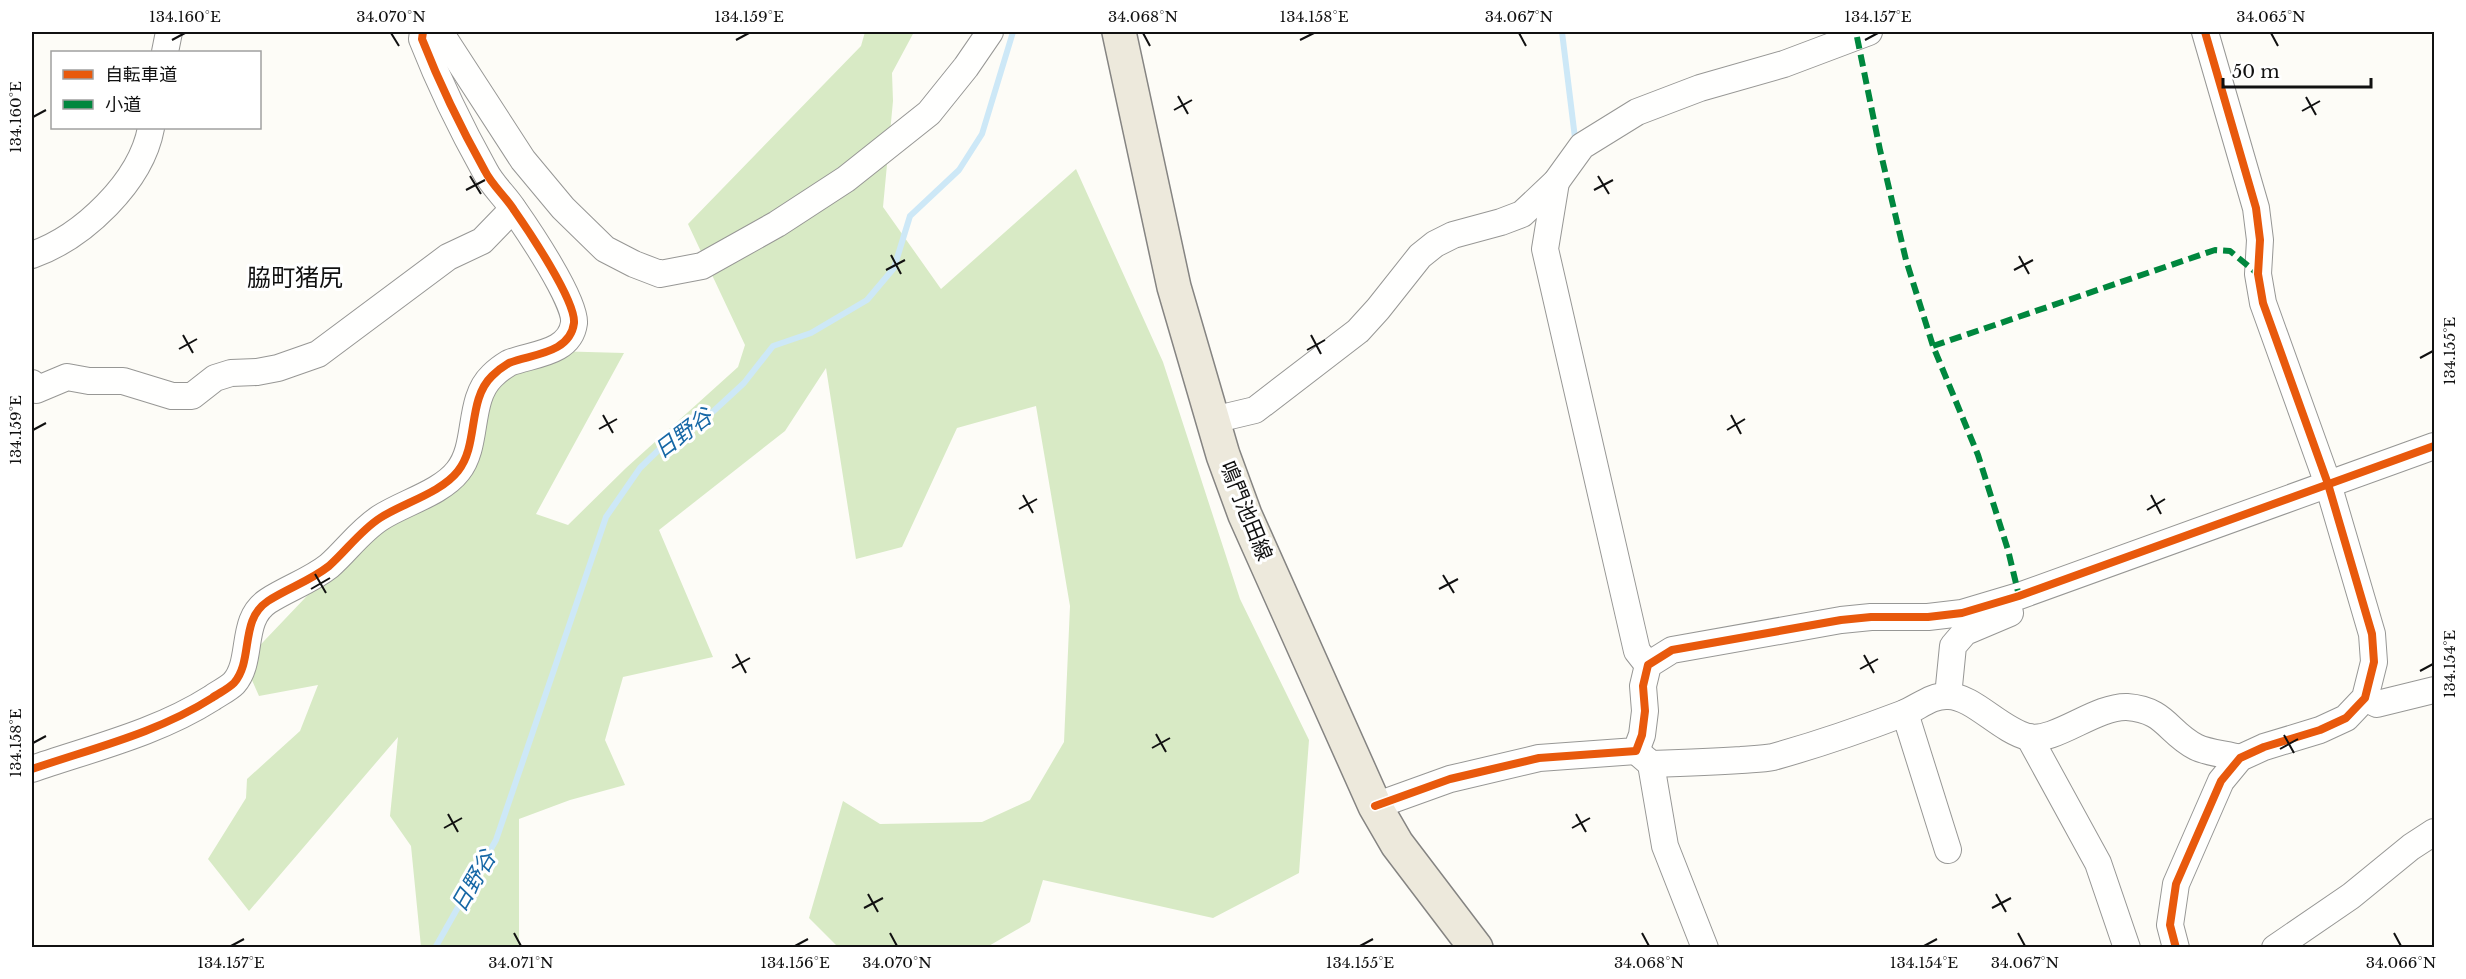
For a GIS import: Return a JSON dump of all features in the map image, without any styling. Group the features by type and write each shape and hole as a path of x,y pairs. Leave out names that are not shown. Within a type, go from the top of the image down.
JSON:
{"main road":[{"name":"鳴門池田線","path":"1119,32 1174,287 1213,420 1245,515 1375,806 1396,844 1476,948"}],"street":[{"path":"165,51 169,32"},
{"path":"32,769 161,726 233,685 240,674 250,627 256,612 266,602 321,571 366,528 383,516 446,483 458,472 469,451 480,396 490,378 508,364 552,350 568,338 574,322 567,296 513,209 486,174 442,89 422,39 423,32"},
{"path":"440,32 523,160 563,208 605,249 660,274 702,266 777,224 846,179 929,113 966,67 990,32"},
{"path":"1213,420 1255,410 1358,331 1420,256 1435,244 1453,235 1522,214 1556,182 1582,146 1637,112 1700,88 1785,64 1869,32"},
{"path":"2176,948 2170,925 2176,884 2221,781 2240,758 2264,747 2320,730 2346,718 2365,698 2374,662 2372,634 2328,484 2263,303 2258,274 2260,240 2256,208 2205,32"},
{"path":"32,255 46,250 82,227 121,191 148,142 151,129"},
{"path":"1556,182 1545,249 1637,651 1648,665"},
{"path":"32,383 36,390 67,377 89,381 123,381 172,396 192,396 215,378 231,373 278,368 318,354 448,257 482,241 513,209"},
{"path":"1705,948 1665,846 1644,757 1642,735 1646,711 1643,686 1648,665 1672,650 1841,620 1871,617 1928,617 1962,613 2019,596 2434,446"},
{"path":"1948,696 1953,646 1965,632 2003,618 2016,610 2019,596"},
{"path":"2365,698 2377,704 2434,690"},
{"path":"1375,806 1450,779 1539,758 1644,757 1701,763 1771,758 1905,713 1931,699 1948,696 1966,700 2011,730 2029,737 2045,736 2099,712 2125,707 2144,710 2163,718 2176,732 2196,747 2240,758"},
{"path":"1905,713 1948,850"},
{"path":"2029,737 2098,863 2127,948"},
{"path":"2275,948 2351,897 2411,847 2434,832"}],"green space":[{"path":"865,32 914,32 892,73 893,101 883,207 941,289 1076,169 1163,362 1240,599 1309,740 1299,873 1213,918 1043,880 1030,922 987,947 838,947 809,918 843,801 880,824 982,822 1030,800 1064,742 1070,606 1036,406 957,428 902,547 856,559 826,368 785,431 659,530 713,657 623,677 605,740 625,785 570,800 519,819 519,947 421,947 411,846 390,816 398,737 249,911 208,859 246,798 247,779 300,731 318,685 259,696 244,662 345,556 420,505 472,474 477,398 552,351 624,353 536,514 568,525 626,468 738,367 745,345 688,224 861,46"}],"waterway":[{"name":"日野谷","path":"435,948 496,840 606,517 640,468 671,438 705,419 744,383 773,346 811,333 867,300 894,268 910,216 959,170 982,134 1013,32"},
{"path":"1562,32 1575,138"}],"marked path":[{"path":"1857,37 1906,260 1933,346 1978,455 2008,550 2019,596"},
{"path":"1933,346 2215,250 2230,251 2258,274"}],"cycle path":[{"path":"32,769 101,747 169,721 232,685 244,663 250,629 259,609 268,601 329,566 380,518 432,492 451,479 458,471 469,449 479,397 492,376 509,363 557,347 571,333 574,323 573,313 560,283 530,233 491,181 476,155 436,73 422,39 423,32"},
{"path":"2176,948 2170,925 2176,884 2221,781 2240,758 2264,747 2320,730 2346,718 2365,698 2374,662 2372,634 2328,484 2263,303 2258,274 2260,240 2256,208 2205,32"},
{"path":"1375,806 1450,779 1539,758 1636,751 1642,735 1645,711 1643,686 1648,665 1672,650 1841,620 1871,617 1928,617 1962,613 2019,596 2434,446"}],"district":[{"name":"脇町猪尻","path":"295,278"}]}
